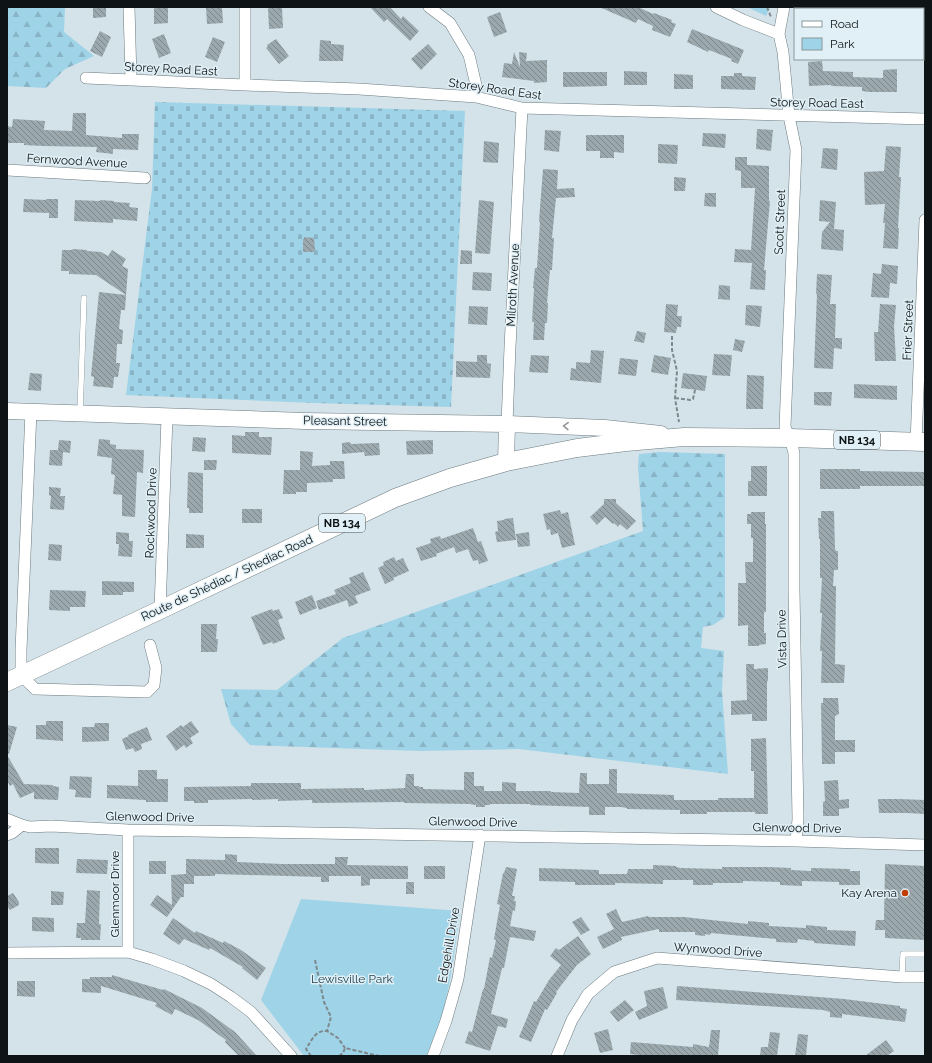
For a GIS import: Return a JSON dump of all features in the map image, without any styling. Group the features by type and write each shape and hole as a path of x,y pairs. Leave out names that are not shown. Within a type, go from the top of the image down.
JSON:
{"main road":[{"name":"Route de Shédiac / Shediac Road","path":"14,678 395,498 450,478 506,462 577,448 626,442 681,429 790,438 921,442"}],"street":[{"path":"129,7 130,79"},
{"path":"245,7 245,85"},
{"path":"429,7 450,24 469,55 476,85 476,97"},
{"path":"716,7 780,34"},
{"name":"Scott Street","path":"784,7 780,34 789,116 796,150 785,427 790,438"},
{"name":"Storey Road East","path":"86,78 359,89 476,97 522,108 925,119"},
{"name":"Milroth Avenue","path":"506,462 522,108"},
{"name":"Fernwood Avenue","path":"7,170 144,178"},
{"name":"Frier Street","path":"921,442 925,220"},
{"name":"Pleasant Street","path":"7,411 313,421 507,424 604,428 681,429"},
{"path":"31,411 22,634 14,678 35,689 147,692 154,685 156,668 150,645"},
{"name":"Rockwood Drive","path":"160,610 167,417"},
{"name":"Vista Drive","path":"790,438 794,453 794,590 798,819 796,841"},
{"name":"Glenwood Drive","path":"7,820 30,827 51,826 128,830 480,835 925,845"},
{"path":"7,835 22,825"},
{"name":"Glenmoor Drive","path":"128,830 128,952 152,958 211,984 251,1012 291,1056"},
{"name":"Edgehill Drive","path":"433,1056 446,1022 458,979 480,835"},
{"path":"7,953 128,952"},
{"name":"Wynwood Drive","path":"557,1056 572,1020 588,994 614,972 657,958 902,977 925,977"}],"lane":[{"path":"80,413 84,298"},
{"path":"902,977 903,954 925,954"}],"path":[{"path":"672,336 672,350 676,371 675,398 681,429"},
{"path":"675,398 693,399 695,390"},
{"path":"314,960 324,1002 331,1017 327,1030"},
{"path":"311,1056 306,1049 316,1033 322,1030 327,1030 338,1038 345,1048 379,1056"},
{"path":"339,1056 343,1053 345,1048"}],"green space":[{"path":"7,7 65,7 64,32 94,56 65,69 46,88 7,86"},
{"path":"747,7 770,7 766,16"},
{"path":"155,102 465,111 451,407 126,395 152,189"},
{"path":"660,452 725,454 725,617 713,625 703,627 701,648 724,651 722,690 728,774 519,749 420,751 250,745 231,724 221,689 277,690 343,638 643,531 638,467 639,454"},
{"name":"Lewisville Park","path":"301,899 460,911 445,1003 434,1039 426,1056 304,1056 261,1000"}],"building":[{"path":"93,7 106,7 106,17 93,18"},
{"path":"154,7 168,7 168,23 154,24"},
{"path":"206,7 222,7 223,23 207,24"},
{"path":"268,7 282,7 283,28 269,29"},
{"path":"370,7 390,7 401,19 403,16 419,31 410,41 387,19 384,22"},
{"path":"599,7 638,7 672,20 671,22 676,24 670,37 652,30 653,26 638,19 636,23"},
{"path":"500,12 507,32 494,37 487,17"},
{"path":"692,29 744,50 738,64 731,61 732,59 709,50 708,52 687,42"},
{"path":"100,31 111,37 102,57 90,51"},
{"path":"164,34 171,53 159,58 152,39"},
{"path":"213,37 225,42 217,62 205,57"},
{"path":"276,39 289,56 279,64 266,48 268,46 267,45"},
{"path":"320,40 331,41 331,44 344,45 343,61 319,61"},
{"path":"428,44 437,54 421,70 411,59"},
{"path":"514,52 520,67 519,52 527,53 526,61 547,60 547,82 534,83 534,81 502,77 504,63 512,64"},
{"path":"822,61 823,71 853,72 853,77 883,78 883,70 897,69 897,92 862,91 862,87 831,85 809,86 808,62"},
{"path":"624,71 647,72 647,85 624,85"},
{"path":"563,72 607,72 607,86 563,87"},
{"path":"734,73 742,73 742,76 756,77 755,90 721,89 721,76 734,76"},
{"path":"674,74 693,75 693,89 674,89"},
{"path":"73,113 86,113 86,135 122,138 122,134 139,134 138,150 113,149 113,154 96,152 97,147 43,146 24,145 24,143 7,143 7,126 12,127 13,119 45,121 44,130 72,131"},
{"path":"757,129 773,130 771,151 756,149"},
{"path":"545,130 561,131 559,152 544,150"},
{"path":"703,133 726,134 725,148 702,146"},
{"path":"586,135 624,135 624,153 614,152 614,158 600,158 600,151 586,151"},
{"path":"484,141 499,143 498,163 483,162"},
{"path":"658,144 678,145 677,164 658,163"},
{"path":"886,146 901,147 898,249 883,248 885,204 865,205 864,172 884,171"},
{"path":"823,148 838,149 837,170 821,168"},
{"path":"735,157 747,157 747,165 769,166 770,201 764,270 766,270 765,290 750,289 752,263 734,262 735,249 751,250 755,188 741,188 741,171 735,170"},
{"path":"543,169 558,170 557,189 574,188 575,197 556,198 552,238 554,238 552,270 550,270 547,303 547,323 545,323 544,340 533,340 533,288 535,268 537,268"},
{"path":"674,177 686,178 685,191 674,191"},
{"path":"705,193 716,193 716,207 704,206"},
{"path":"24,199 58,199 58,218 49,218 49,213 23,212"},
{"path":"75,200 100,200 130,203 129,207 138,208 137,221 113,219 113,223 74,221"},
{"path":"479,200 494,202 490,254 475,253"},
{"path":"820,200 836,202 834,229 844,230 843,251 821,249 822,232 830,222 819,221"},
{"path":"304,237 314,238 314,252 303,252"},
{"path":"73,249 101,252 108,256 112,250 126,259 122,266 128,269 126,295 96,275 69,274 69,271 61,271 62,250"},
{"path":"461,250 472,251 472,264 460,264"},
{"path":"882,264 898,266 897,284 890,283 889,298 871,297 873,273 881,274"},
{"path":"473,272 492,273 491,291 472,290"},
{"path":"817,274 832,275 830,304 836,304 835,338 842,338 842,349 834,348 833,369 814,368"},
{"path":"719,285 730,286 730,300 718,299"},
{"path":"99,292 126,295 125,310 121,310 119,329 123,330 122,344 117,344 116,363 120,363 118,377 114,377 113,388 93,386 94,377 91,376"},
{"path":"666,304 678,305 677,316 682,316 681,327 677,327 676,333 664,332"},
{"path":"880,304 896,305 894,326 896,361 875,361 874,332 878,332"},
{"path":"746,305 762,306 760,327 745,325"},
{"path":"469,306 488,307 487,325 468,324"},
{"path":"637,331 646,333 644,343 634,341"},
{"path":"735,339 745,341 742,352 733,350"},
{"path":"591,350 604,351 601,383 570,380 571,368 576,369 576,362 590,363"},
{"path":"714,354 732,355 730,376 712,375"},
{"path":"477,355 487,355 487,363 491,364 490,378 456,377 456,361 477,362"},
{"path":"531,355 549,356 548,373 529,372"},
{"path":"654,355 671,358 668,375 651,372"},
{"path":"620,358 638,360 636,376 618,374"},
{"path":"30,373 42,374 41,391 28,390"},
{"path":"683,373 707,376 705,391 681,388"},
{"path":"747,375 764,376 763,409 746,409"},
{"path":"854,384 897,386 897,400 854,398"},
{"path":"814,392 832,392 831,406 814,405"},
{"path":"245,432 259,432 259,437 272,437 271,455 232,453 232,435 245,436"},
{"path":"193,437 206,438 205,452 192,451"},
{"path":"99,439 110,440 110,444 116,445 116,449 144,450 143,473 137,472 135,517 122,516 122,495 113,494 115,475 111,474 112,458 97,456"},
{"path":"59,440 71,441 70,453 63,452 62,466 49,465 50,450 58,450"},
{"path":"433,440 433,454 407,455 406,441"},
{"path":"350,442 351,444 379,443 380,455 365,456 364,452 342,454 342,443"},
{"path":"300,451 313,452 312,466 330,465 330,461 344,461 345,479 333,479 333,482 307,483 307,492 283,494 284,470 300,470"},
{"path":"204,460 217,460 216,470 204,470"},
{"path":"751,466 767,466 767,496 748,496 748,481 751,481"},
{"path":"820,469 925,472 925,486 860,486 860,489 820,489"},
{"path":"188,472 203,473 203,513 189,513 189,508 187,508"},
{"path":"49,487 61,488 60,496 65,496 64,510 50,509 51,496 49,495"},
{"path":"604,499 616,499 616,503 636,521 627,530 620,524 618,527 605,517 597,525 590,517 604,504"},
{"path":"242,509 262,509 262,523 242,523"},
{"path":"560,510 561,514 568,512 575,545 562,548 558,533 551,535 550,529 547,530 543,514"},
{"path":"821,511 834,511 835,549 838,551 838,570 834,570 833,586 836,586 835,664 845,665 844,683 821,683 822,651 820,651 822,613 820,613 822,578 820,578 820,539 818,518 821,518"},
{"path":"751,512 765,512 766,524 766,612 764,612 764,633 766,633 766,644 759,646 748,646 748,625 738,626 738,583 746,583 745,562 753,562 753,538 751,538 751,524 747,524 747,514 751,514"},
{"path":"513,518 516,540 497,542 495,532 498,531 497,521"},
{"path":"473,528 478,542 481,541 488,561 479,564 478,560 473,561 468,549 456,553 454,547 436,554 437,556 421,561 416,548 431,543 430,539 440,536 441,539"},
{"path":"116,532 129,533 129,541 133,541 132,557 118,556 119,544 116,544"},
{"path":"529,532 530,546 518,547 516,534"},
{"path":"186,534 204,535 204,548 186,548"},
{"path":"49,544 62,545 61,561 48,560"},
{"path":"394,557 396,561 403,558 409,571 393,578 394,580 385,584 378,568 384,565 383,562"},
{"path":"363,572 371,590 355,596 358,603 349,607 347,600 319,610 316,601 336,594 334,590 351,583 349,578"},
{"path":"102,581 134,582 134,592 123,592 123,595 102,595"},
{"path":"50,590 86,591 85,607 70,607 70,611 49,610"},
{"path":"312,595 317,608 300,615 295,602"},
{"path":"272,609 273,611 279,609 283,618 278,620 285,639 273,644 272,642 263,645 251,617"},
{"path":"201,624 217,624 217,652 201,652"},
{"path":"746,664 754,664 754,669 768,668 767,721 752,721 752,714 731,715 731,701 747,700"},
{"path":"823,698 838,698 839,714 835,716 835,740 855,740 855,752 835,752 835,764 822,764 821,703 823,703"},
{"path":"46,721 63,721 63,741 36,739 36,725 46,725"},
{"path":"191,721 199,732 190,738 193,743 186,748 184,745 176,751 166,736 181,725 183,727"},
{"path":"95,723 109,723 109,741 82,742 82,727 94,727"},
{"path":"7,725 17,727 9,754 7,753"},
{"path":"147,727 152,740 141,744 142,749 135,752 133,748 126,750 122,739"},
{"path":"766,738 768,814 755,814 755,812 707,812 707,814 680,814 680,810 605,807 605,815 589,815 589,807 530,804 490,804 485,805 485,807 476,807 476,805 469,804 404,802 312,803 312,800 278,801 278,799 208,800 208,803 184,801 184,787 251,786 251,783 301,783 301,789 364,788 364,790 405,788 406,774 414,774 414,786 423,787 423,789 464,790 464,772 474,772 474,786 484,786 484,791 502,791 502,782 516,783 516,791 579,793 580,773 587,773 587,784 609,784 609,769 617,769 617,793 674,795 674,800 754,798 754,771 751,771 751,739"},
{"path":"7,755 24,784 53,785 59,787 58,800 34,799 34,792 20,798 13,784 10,786 7,780"},
{"path":"138,770 157,770 157,779 168,779 168,802 146,802 146,800 107,798 107,785 138,786"},
{"path":"70,776 92,777 91,798 75,797 76,790 69,789"},
{"path":"838,780 839,800 849,799 849,808 839,809 839,816 823,816 823,802 825,801 824,781"},
{"path":"878,799 925,800 925,814 879,813"},
{"path":"35,848 59,848 59,864 35,863"},
{"path":"225,854 237,855 237,862 282,864 335,864 335,857 348,857 347,865 408,866 408,879 370,879 370,885 361,886 361,876 329,876 329,882 321,882 321,877 215,874 215,876 194,876 194,884 184,884 184,897 181,897 167,917 150,905 157,895 172,905 171,875 186,874 186,859 225,860"},
{"path":"77,859 108,860 107,874 76,873"},
{"path":"149,861 166,861 166,874 149,874"},
{"name":"Kay Arena","path":"885,864 925,866 925,940 885,938 885,930 875,930 876,920 884,920"},
{"path":"653,865 676,866 681,868 722,869 722,867 768,867 811,871 811,868 850,869 850,871 860,871 860,885 839,885 839,882 802,881 802,886 780,885 780,882 743,881 743,883 693,885 693,880 663,880 663,884 615,883 615,885 575,885 575,882 539,881 539,868 599,870 599,874 627,874 628,869 653,869"},
{"path":"424,866 445,866 445,879 424,879"},
{"path":"506,867 517,869 512,896 515,896 514,901 516,901 515,911 513,910 510,926 536,931 534,941 510,937 504,968 502,968 491,1014 508,1019 506,1028 498,1026 490,1051 465,1043 469,1031 472,1032 484,989 490,957 492,958 496,940 494,939 500,905 497,904 503,873"},
{"path":"406,882 414,882 414,894 406,894"},
{"path":"87,890 100,891 100,940 81,940 81,938 76,938 77,923 85,923"},
{"path":"51,891 64,892 63,905 51,905"},
{"path":"13,893 19,902 19,905 10,910 7,906 7,896"},
{"path":"616,909 622,922 648,916 684,917 748,924 748,921 769,923 769,926 806,928 806,925 827,927 827,930 856,931 855,946 814,943 814,941 798,939 797,943 776,942 776,939 711,933 710,935 705,934 705,936 695,935 695,932 659,932 659,929 621,937 622,940 603,949 597,937 614,929 606,914"},
{"path":"32,917 54,918 54,932 32,931"},
{"path":"581,917 590,930 581,935 572,922"},
{"path":"173,918 195,933 196,931 223,943 224,941 241,950 266,968 257,980 242,968 243,967 210,948 209,950 184,939 179,945 163,934"},
{"path":"578,936 591,954 577,965 556,992 557,993 547,1010 545,1009 531,1042 519,1037 534,1001 536,1002 549,980 561,965 550,956 556,948 559,950"},
{"path":"112,975 163,990 164,989 202,1008 235,1032 257,1056 239,1056 225,1042 226,1040 198,1020 175,1009 172,1015 155,1006 157,1003 101,986 101,993 82,992 82,979 90,979 90,977 112,977"},
{"path":"17,981 35,981 35,997 17,996"},
{"path":"677,986 844,999 900,1006 900,1008 907,1009 905,1022 842,1014 842,1018 830,1017 830,1012 823,1010 676,1000"},
{"path":"663,987 668,1008 639,1020 635,1012 647,1006 644,991"},
{"path":"625,1000 634,1010 618,1022 610,1012"},
{"path":"608,1029 613,1050 600,1053 594,1033"},
{"path":"711,1030 720,1030 718,1056 646,1056 630,1054 631,1042 693,1047 693,1044 709,1047"},
{"path":"770,1032 780,1033 777,1056 760,1056 761,1047 768,1047"},
{"path":"798,1034 808,1035 806,1056 795,1056"},
{"path":"886,1040 894,1051 887,1056 865,1056"}],"place":[{"name":"Kay Arena","path":"905,893"}]}
